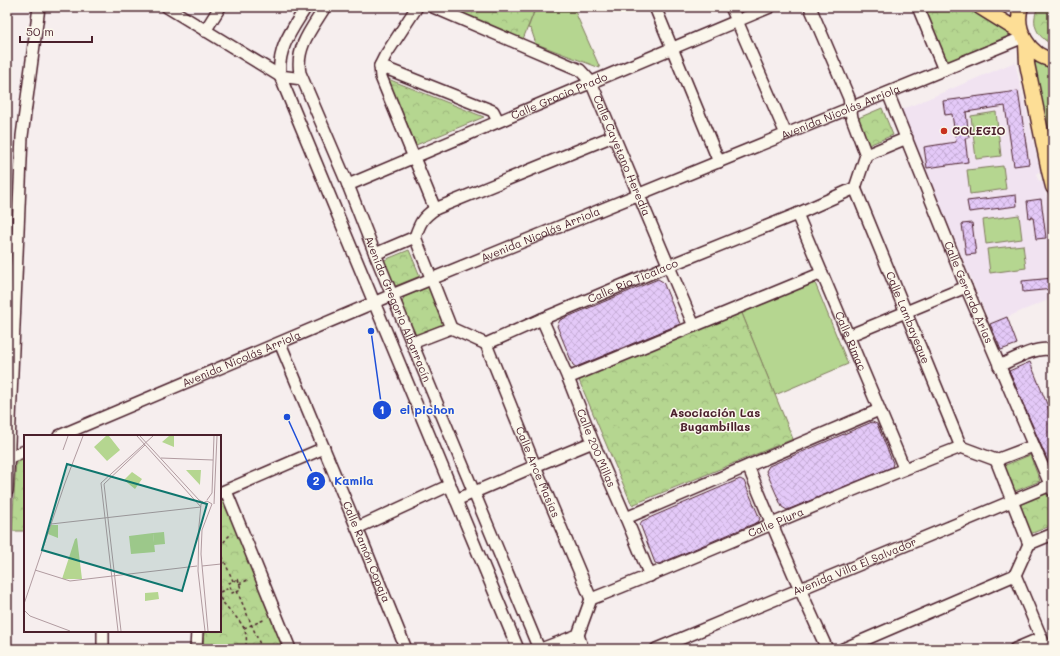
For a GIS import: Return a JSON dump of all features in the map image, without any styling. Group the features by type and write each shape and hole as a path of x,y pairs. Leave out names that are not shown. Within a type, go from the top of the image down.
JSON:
{"main road":[{"path":"980,7 1024,38 1030,47 1038,54 1053,60"},
{"path":"1021,7 1019,22 1024,38 1027,64 1053,187"}],"street":[{"path":"7,491 22,136 39,7"},
{"path":"167,7 280,76 302,79"},
{"path":"205,31 220,7"},
{"path":"280,76 279,60 283,45 306,7"},
{"name":"Avenida Gregorio Albarracín","path":"325,7 305,40 300,53 298,66 302,79 348,185 375,254 540,649"},
{"path":"417,7 380,66 382,77 435,209"},
{"name":"Calle Cayetano Heredia","path":"433,7 580,70 591,82 694,326"},
{"path":"655,7 719,162"},
{"path":"731,7 786,134"},
{"name":"Calle Grocio Prado","path":"348,185 770,7"},
{"path":"810,7 849,98 852,118 866,155 855,188"},
{"path":"918,7 944,70"},
{"name":"Avenida Nicolás Arriola","path":"62,435 392,295 1024,38"},
{"path":"380,66 493,111 498,121"},
{"name":"Avenida Gregorio Albarracín","path":"280,76 518,649"},
{"name":"Calle Gerardo Arias","path":"888,93 966,287 1033,446 1052,486"},
{"path":"486,344 451,328 415,237 421,221 427,214 435,209 613,136"},
{"path":"866,155 906,138"},
{"name":"Calle Rio Ticalaco","path":"486,344 668,266 797,214 855,188"},
{"name":"Calle Lambayeque","path":"855,188 962,447"},
{"name":"Calle Rimac","path":"797,214 904,468"},
{"path":"375,254 415,237"},
{"path":"568,378 822,273"},
{"path":"848,336 966,287"},
{"name":"Calle 200 Millas","path":"542,320 568,378 593,442 650,576"},
{"path":"412,343 451,328"},
{"name":"Calle Ramón Copaja","path":"280,343 406,649"},
{"name":"Calle Arce Masías","path":"486,344 591,599"},
{"path":"999,366 1034,351 1048,348 1053,351"},
{"path":"626,518 879,410"},
{"path":"456,500 593,442"},
{"path":"962,447 996,460 1033,446"},
{"name":"Calle Piura","path":"591,599 772,525 904,468 962,447"},
{"path":"290,649 223,492 324,448"},
{"path":"8,458 24,451"},
{"path":"996,460 1029,544"},
{"path":"748,466 799,589 827,649"},
{"path":"357,528 450,485"},
{"name":"Avenida Villa El Salvador","path":"656,649 1012,501 1052,486"},
{"path":"843,649 1015,575 1029,544 1053,534"},
{"path":"1015,575 1046,649"},
{"path":"583,649 578,635 591,599"},
{"path":"103,632 103,649"},
{"path":"196,649 197,632"},
{"path":"540,649 578,635"},
{"path":"1015,649 1041,638"}],"path":[{"path":"221,546 233,532"},
{"path":"221,553 233,581"},
{"path":"239,584 251,579"},
{"path":"238,580 241,589 232,592 229,583 233,581 238,580"},
{"path":"221,592 230,588"},
{"path":"237,591 262,649"},
{"path":"221,599 240,621 244,628 246,640 245,649"},
{"path":"244,628 268,618"}],"shaded area":[{"path":"1015,62 1040,171 1036,174 1038,180 1043,182 1053,223 1053,298 990,324 901,110"}],"green space":[{"path":"442,7 536,7 523,39"},
{"path":"536,7 573,7 600,68 534,43 535,41 531,29 528,28"},
{"path":"919,7 972,7 1006,29 1010,35 950,61 943,61"},
{"path":"1038,7 1053,7 1053,45 1047,42 1036,29 1035,19"},
{"path":"1031,61 1053,67 1053,151"},
{"path":"388,79 484,117 416,145"},
{"path":"882,108 893,135 866,146 856,119"},
{"path":"996,112 1001,156 976,159 971,116"},
{"path":"1003,166 1006,189 970,194 967,170"},
{"path":"1019,215 1022,239 986,244 983,220"},
{"path":"1023,245 1026,268 990,273 987,249"},
{"path":"409,250 420,276 393,287 382,261"},
{"path":"815,283 848,364 775,395 741,311"},
{"path":"431,286 446,323 414,336 401,306 404,297"},
{"path":"741,311 793,439 632,505 578,378"},
{"path":"1030,455 1040,481 1013,492 1003,466"},
{"path":"24,457 24,531 12,531 16,460"},
{"path":"1048,493 1053,505 1053,525 1030,534 1017,506"},
{"path":"221,499 224,500 285,649 203,649 204,632 221,632"}],"building":[{"path":"1018,91 1029,164 1014,166 1005,106 966,112 969,138 965,138 968,162 927,168 924,147 956,142 952,114 945,115 943,101"},
{"path":"1016,195 1017,206 969,212 967,201"},
{"path":"1041,199 1046,238 1036,239 1033,217 1029,218 1027,201"},
{"path":"972,223 976,254 966,255 962,224"},
{"path":"1053,278 1053,289 1023,292 1022,281"},
{"path":"658,279 663,282 680,324 576,367 573,365 557,326 560,320"},
{"path":"1007,317 1017,344 1001,350 990,324"},
{"path":"1030,362 1053,419 1053,473 1009,371"},
{"path":"872,422 877,424 893,463 892,467 787,510 782,507 766,471 769,466"},
{"path":"740,479 744,481 760,519 758,522 659,564 655,563 640,524 642,521"}],"place":[{"name":"COLEGIO","path":"944,131"},
{"name":"el pichon","path":"371,331"},
{"name":"Kamila","path":"287,417"}],"district":[{"name":"Asociación Las Bugambillas","path":"715,420"}]}
